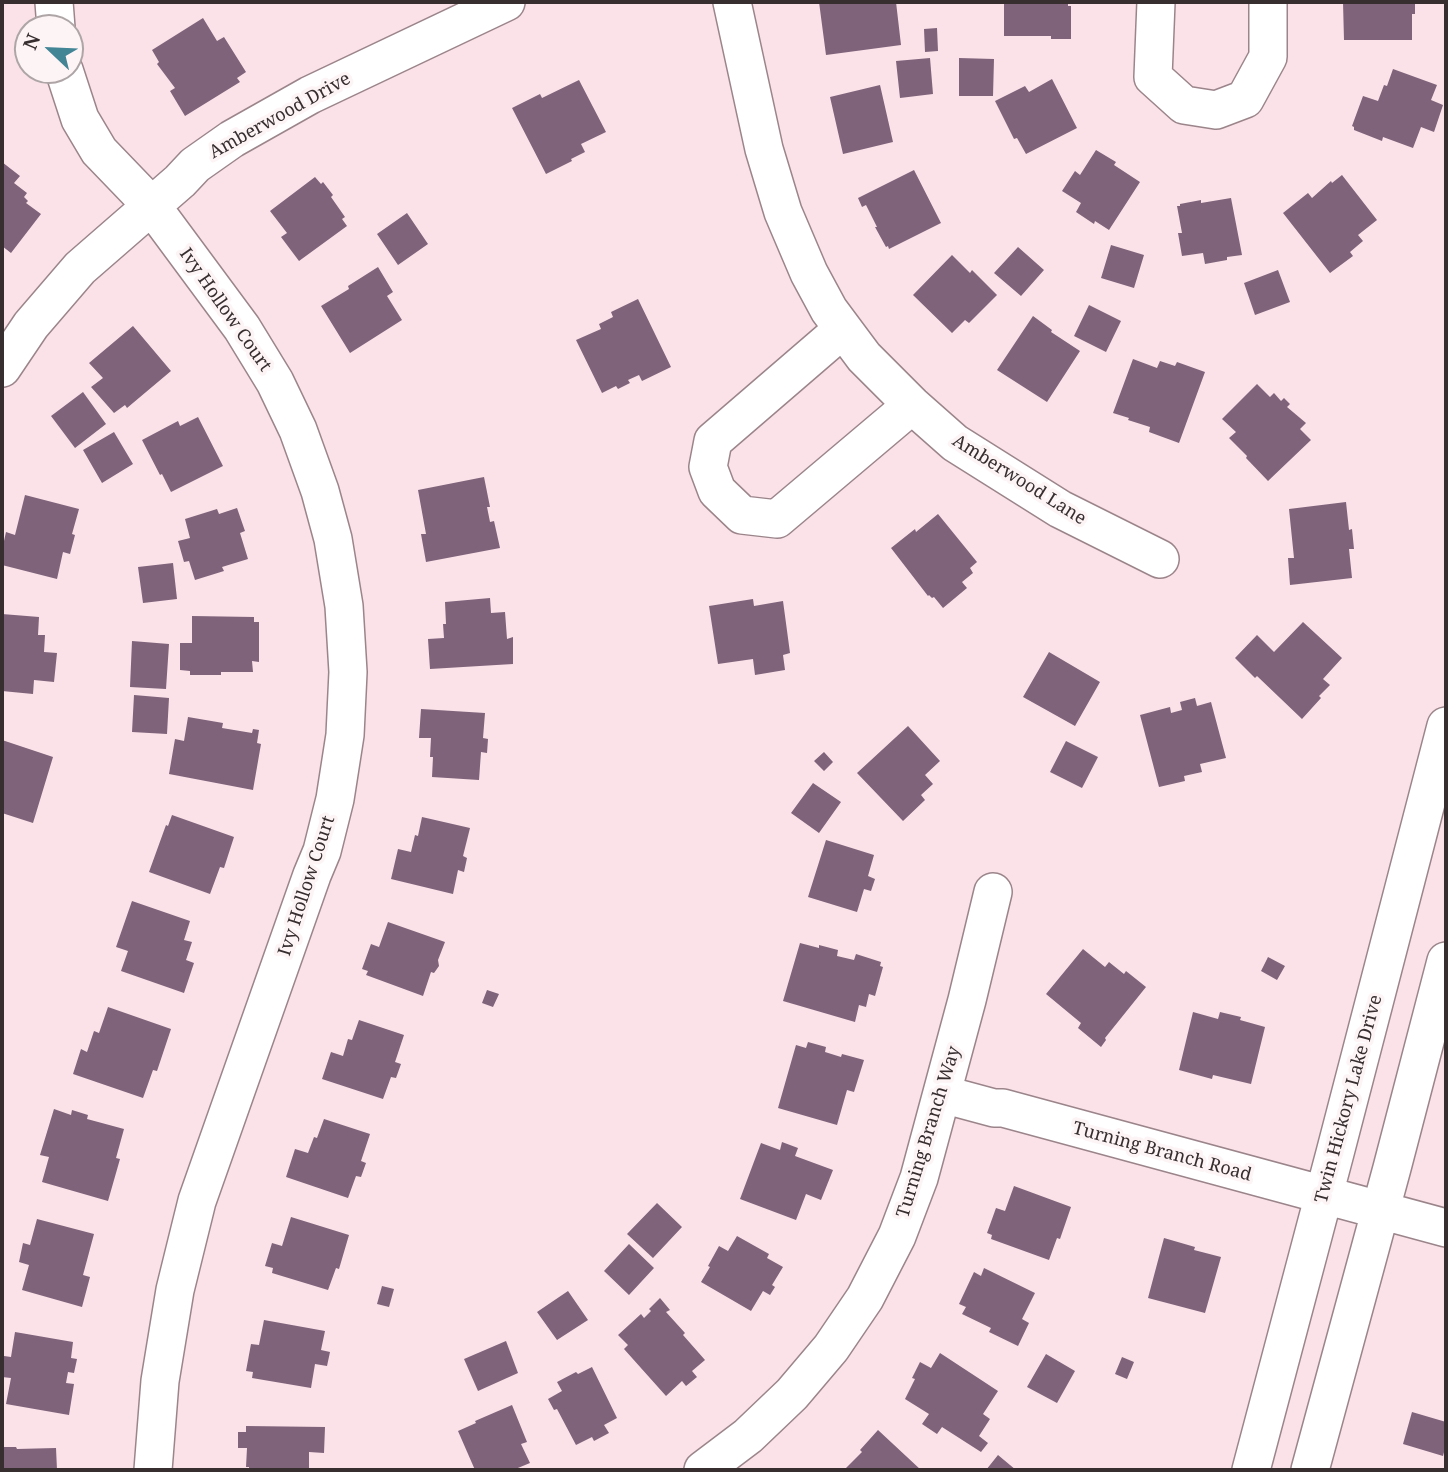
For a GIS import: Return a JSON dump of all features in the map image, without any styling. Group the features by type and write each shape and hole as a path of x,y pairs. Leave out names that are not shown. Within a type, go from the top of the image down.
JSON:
{"street":[{"name":"Amberwood Drive","path":"2,368 32,325 80,268 195,166 232,139 310,95 506,2"},
{"name":"Amberwood Lane","path":"732,2 764,149 783,212 829,310 864,357 955,443 1060,509 1160,559"},
{"path":"1156,2 1153,77 1184,104 1216,110 1245,99 1268,57 1268,2"},
{"name":"Ivy Hollow Court","path":"69,84 80,119 99,151 151,205 242,328 275,382 298,430 320,491 332,539 344,606 348,671 345,735 335,799 322,851 302,901 198,1201 175,1290 160,1381 153,1470"},
{"path":"843,329 713,441 708,467 717,491 742,515 777,519 912,405"},
{"name":"Twin Hickory Lake Drive","path":"1251,1470 1446,726"},
{"name":"Turning Branch Way","path":"703,1470 748,1436 792,1394 831,1348 865,1298 897,1236 919,1178 993,892"},
{"path":"1310,1470 1446,961"},
{"name":"Turning Branch Road","path":"942,1094 1003,1108 1446,1228"}],"building":[{"path":"819,2 896,2 901,45 826,55"},
{"path":"1004,2 1068,2 1068,6 1071,6 1071,39 1051,39 1051,36 1004,36"},
{"path":"1343,2 1415,2 1412,40 1344,40"},
{"path":"203,18 217,41 224,37 246,72 237,78 240,82 185,116 170,91 175,88 157,64 159,62 152,50"},
{"path":"937,28 938,51 925,52 924,29"},
{"path":"930,58 933,94 900,98 896,61"},
{"path":"959,58 994,59 993,96 959,96"},
{"path":"1393,69 1437,85 1431,100 1443,105 1434,132 1421,127 1413,148 1383,137 1382,141 1354,130 1352,126 1363,96 1378,101"},
{"path":"1052,79 1077,128 1026,154 1017,138 1014,139 995,101 1025,86 1029,92"},
{"path":"579,80 606,132 581,144 585,152 546,174 512,108 540,94 542,98"},
{"path":"880,85 893,142 843,154 830,97"},
{"path":"1096,150 1140,182 1109,230 1076,212 1081,203 1062,191 1075,171 1080,175"},
{"path":"2,162 20,176 14,183 27,193 24,197 28,201 26,203 41,214 11,253 2,246"},
{"path":"914,170 941,223 889,249 875,227 866,205 862,207 858,198"},
{"path":"1342,175 1377,220 1358,235 1363,241 1350,252 1353,256 1330,273 1283,213 1308,193 1312,198"},
{"path":"315,177 321,184 323,182 333,195 331,197 345,217 342,219 347,226 299,261 281,237 287,233 270,211"},
{"path":"1231,198 1242,255 1205,264 1203,253 1182,256 1178,233 1182,233 1177,206 1201,200 1201,203"},
{"path":"407,213 428,244 398,265 377,234"},
{"path":"1111,245 1144,255 1134,288 1101,278"},
{"path":"1018,247 1044,270 1021,296 994,273"},
{"path":"952,255 997,295 969,323 965,320 952,333 913,295"},
{"path":"378,267 393,292 387,296 402,320 350,353 321,306"},
{"path":"1278,270 1290,302 1255,315 1244,283"},
{"path":"638,299 671,367 642,381 639,375 618,389 616,386 602,393 576,340 601,329 599,324 613,317 611,312"},
{"path":"1089,305 1121,321 1106,352 1074,336"},
{"path":"1033,316 1080,351 1047,402 997,370"},
{"path":"133,326 171,371 127,408 125,405 114,413 91,387 103,378 89,363"},
{"path":"1133,359 1157,368 1160,361 1175,366 1177,362 1205,372 1179,443 1149,432 1150,427 1113,413"},
{"path":"1257,384 1270,397 1274,393 1281,401 1284,398 1290,404 1287,407 1306,423 1300,429 1311,440 1268,481 1229,438 1236,432 1222,419"},
{"path":"83,392 106,424 75,448 51,416"},
{"path":"198,417 223,466 171,492 142,440 178,421 180,426"},
{"path":"114,432 133,464 102,483 83,450"},
{"path":"484,477 490,522 494,521 500,548 426,562 421,534 426,534 418,490"},
{"path":"25,495 79,509 70,554 63,552 57,579 2,565 6,532 15,535"},
{"path":"1346,502 1354,549 1349,549 1352,578 1290,585 1288,558 1294,558 1289,509"},
{"path":"237,508 245,531 240,533 248,559 222,567 224,571 195,580 189,561 184,562 178,541 190,538 185,519 217,509 219,514"},
{"path":"938,514 977,562 970,568 973,573 962,582 967,588 943,608 934,597 928,596 891,548"},
{"path":"173,563 177,599 143,603 138,567"},
{"path":"490,598 491,613 505,612 507,639 513,637 513,664 430,669 428,639 444,638 445,602"},
{"path":"753,599 754,606 783,601 790,653 783,655 785,670 755,675 753,659 718,664 709,606"},
{"path":"2,614 39,617 38,635 45,635 44,652 57,653 54,682 34,680 33,694 2,691"},
{"path":"192,616 254,617 254,622 259,622 259,662 252,661 253,672 190,675 190,671 180,670 180,643 192,643"},
{"path":"1303,622 1342,658 1323,679 1330,685 1302,719 1235,658 1257,635 1274,652"},
{"path":"132,641 169,644 166,689 130,687"},
{"path":"1049,652 1100,682 1075,726 1023,697"},
{"path":"134,695 169,698 167,734 132,732"},
{"path":"1195,698 1197,706 1211,702 1226,758 1200,764 1202,772 1184,776 1185,781 1159,787 1140,715 1170,707 1171,713 1182,710 1180,702"},
{"path":"421,709 485,713 483,738 488,739 487,753 481,752 479,780 432,777 431,738 419,738"},
{"path":"188,717 223,723 222,728 252,733 253,729 259,730 257,743 261,744 253,790 169,774 175,739 184,741"},
{"path":"908,726 940,761 925,775 933,784 921,795 925,800 903,821 857,773"},
{"path":"2,740 53,757 33,823 2,813"},
{"path":"1066,741 1098,757 1082,788 1050,772"},
{"path":"824,752 833,762 824,771 814,761"},
{"path":"813,783 841,802 819,833 791,813"},
{"path":"172,815 234,837 224,868 220,867 210,894 149,872"},
{"path":"422,817 470,828 463,856 467,858 464,872 458,870 453,894 391,879 398,849 411,852"},
{"path":"826,840 874,855 868,876 875,879 871,891 864,889 857,912 808,897"},
{"path":"132,901 190,921 184,940 192,942 186,960 194,963 184,993 121,971 128,951 116,947"},
{"path":"388,922 445,942 438,960 439,966 434,973 431,972 423,996 366,975 368,971 362,969 371,944 379,947"},
{"path":"800,943 838,950 837,956 854,960 856,954 881,962 880,966 883,967 875,996 869,994 866,1007 859,1005 855,1022 783,1001"},
{"path":"1083,949 1105,967 1109,962 1146,987 1105,1038 1101,1047 1078,1028 1081,1023 1046,994"},
{"path":"1268,957 1285,966 1277,980 1261,971"},
{"path":"487,990 499,994 493,1007 482,1003"},
{"path":"108,1007 171,1029 157,1071 153,1070 143,1098 73,1074 81,1049 87,1052 94,1031 99,1033"},
{"path":"1193,1012 1218,1019 1220,1012 1265,1027 1251,1084 1213,1075 1212,1079 1179,1070"},
{"path":"359,1020 404,1035 395,1062 401,1064 396,1078 391,1077 383,1099 322,1079 331,1052 343,1056 348,1039 352,1040"},
{"path":"808,1042 826,1047 825,1052 864,1060 854,1092 847,1090 837,1125 778,1108 796,1045 806,1048"},
{"path":"54,1109 71,1115 72,1110 88,1115 87,1119 124,1129 116,1158 120,1159 108,1201 42,1182 49,1157 40,1155"},
{"path":"324,1119 370,1134 361,1161 366,1163 361,1177 356,1176 348,1198 286,1177 295,1149 308,1153"},
{"path":"782,1142 798,1148 795,1156 833,1170 821,1200 806,1194 796,1220 740,1199 761,1143 780,1150"},
{"path":"1014,1186 1071,1207 1060,1239 1057,1238 1049,1260 991,1239 992,1235 987,1233 996,1208 1005,1211"},
{"path":"657,1203 682,1227 653,1258 627,1234"},
{"path":"291,1217 349,1235 339,1269 336,1268 328,1290 272,1273 273,1268 265,1266 272,1243 282,1246"},
{"path":"37,1219 94,1234 83,1275 90,1277 82,1307 22,1290 29,1265 19,1262 23,1243 30,1245"},
{"path":"737,1236 769,1254 767,1258 783,1267 772,1285 775,1287 770,1295 763,1291 751,1311 701,1282 719,1246 728,1251"},
{"path":"1164,1238 1221,1257 1205,1313 1148,1298"},
{"path":"629,1244 654,1268 629,1295 604,1271"},
{"path":"984,1268 1035,1293 1022,1319 1029,1323 1018,1346 989,1332 991,1328 962,1314 966,1307 959,1304 974,1272 981,1276"},
{"path":"382,1286 394,1289 389,1307 377,1304"},
{"path":"568,1291 588,1320 557,1340 537,1312"},
{"path":"660,1298 670,1310 666,1312 705,1360 692,1371 697,1377 686,1386 682,1381 666,1396 624,1349 628,1345 618,1335 641,1314 644,1318"},
{"path":"264,1320 325,1331 321,1350 330,1352 327,1366 315,1364 311,1388 252,1378 253,1372 246,1371 251,1344 259,1345"},
{"path":"15,1332 73,1342 71,1358 77,1359 74,1373 68,1372 66,1383 74,1384 69,1415 6,1404 11,1378 2,1377 2,1367 4,1356 11,1357"},
{"path":"506,1341 518,1373 478,1391 464,1359"},
{"path":"940,1353 998,1391 983,1414 990,1419 979,1436 988,1443 981,1452 942,1427 937,1434 922,1424 929,1414 905,1399 920,1362 931,1368"},
{"path":"1046,1354 1075,1371 1057,1403 1027,1387"},
{"path":"1122,1357 1134,1362 1127,1379 1115,1374"},
{"path":"592,1367 617,1418 604,1425 609,1433 594,1441 592,1437 576,1445 557,1409 554,1410 548,1399 562,1391 557,1382"},
{"path":"512,1405 527,1442 521,1444 530,1463 513,1470 475,1470 458,1431"},
{"path":"1412,1412 1446,1422 1443,1456 1403,1444"},
{"path":"246,1426 325,1427 324,1453 309,1452 309,1470 249,1470 249,1467 246,1467 247,1448 238,1448 238,1432 246,1432"},
{"path":"878,1430 921,1470 844,1470"},
{"path":"2,1447 56,1448 57,1470 2,1470"},
{"path":"998,1455 1016,1470 986,1470"}]}
